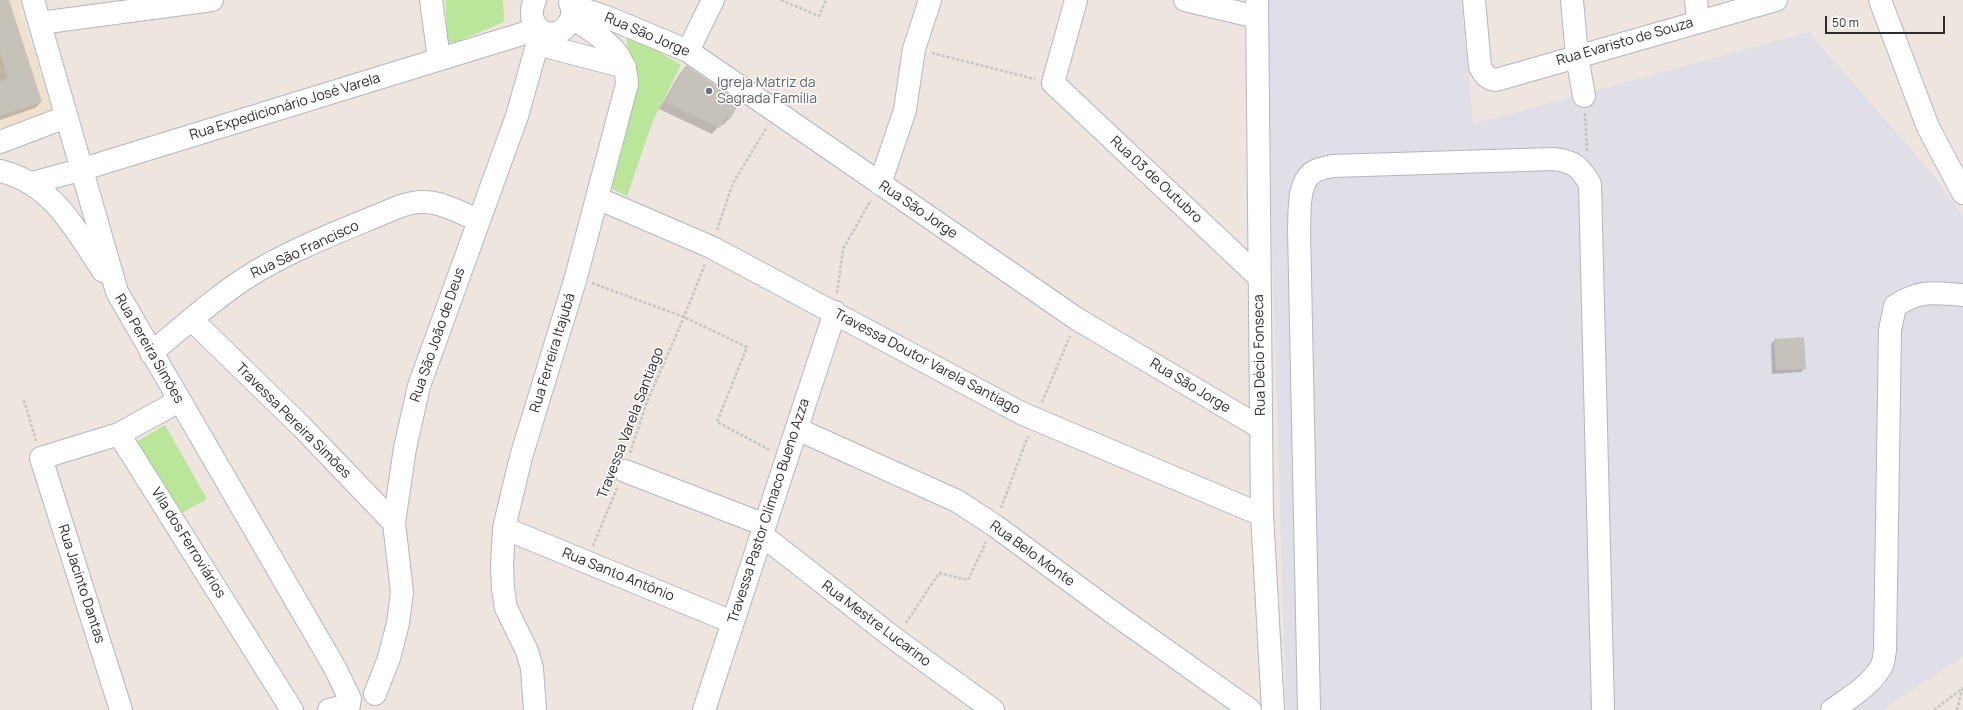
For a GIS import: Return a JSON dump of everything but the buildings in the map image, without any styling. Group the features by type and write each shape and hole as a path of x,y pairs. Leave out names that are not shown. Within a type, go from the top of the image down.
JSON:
{"street":[{"name":"Rua Pereira Simões","path":"33,0 80,170 117,292 151,353 356,703"},
{"path":"40,23 212,0"},
{"path":"431,0 439,59"},
{"path":"535,0 531,10 532,20 539,35 625,67"},
{"path":"688,51 713,0"},
{"path":"880,184 905,110 914,49 930,0"},
{"path":"1053,83 1076,0"},
{"path":"1185,0 1257,8"},
{"name":"Rua Evaristo de Souza","path":"1474,0 1480,67 1485,75 1490,79 1496,80 1698,21 1776,0"},
{"path":"1572,0 1577,56 1584,96"},
{"path":"1696,0 1698,21"},
{"path":"1880,0 1928,127 1963,193"},
{"path":"539,35 559,33 567,26 570,7"},
{"name":"Rua São Jorge","path":"570,7 609,18 688,51 1077,319 1261,428"},
{"name":"Rua Ferreira Itajubá","path":"535,710 532,668 527,651 506,608 502,566 504,528 522,457 576,277 627,84 625,67 618,53 570,7"},
{"name":"Rua Décio Fonseca","path":"1257,8 1262,515 1273,710"},
{"name":"Rua Expedicionário José Varela","path":"32,183 80,170 439,59 539,35"},
{"name":"Rua São João de Deus","path":"356,703 389,658 398,623 402,592 394,523 405,448 419,386 517,116 539,35"},
{"name":"Rua 03 de Outubro","path":"1053,83 1259,277"},
{"path":"0,142 66,117"},
{"path":"1309,710 1299,228 1301,196 1305,178 1316,170 1332,166 1554,160 1568,161 1577,165 1590,184 1603,710"},
{"path":"0,171 19,176 32,183 49,196 64,214 117,292"},
{"name":"Travessa Doutor Varela Santiago","path":"596,198 711,247 1035,420 1262,515"},
{"name":"Rua São Francisco","path":"151,353 219,297 249,276 274,262 398,207 413,202 425,201 440,204 478,220"},
{"path":"1832,710 1858,691 1874,676 1882,665 1885,650 1890,330 1895,306 1910,296 1926,293 1963,295"},
{"name":"Travessa Pastor Clímaco Bueno Azza","path":"704,710 835,312"},
{"name":"Travessa Pereira Simões","path":"192,320 302,427 394,523"},
{"path":"41,458 119,434 179,401"},
{"name":"Rua Belo Monte","path":"797,429 957,501 994,525 1112,612 1250,710"},
{"name":"Vila dos Ferroviários","path":"119,434 292,710"},
{"name":"Rua Jacinto Dantas","path":"41,458 121,710"},
{"name":"Rua Mestre Lucarino","path":"625,471 764,530 895,639 993,710"},
{"name":"Rua Santo Antônio","path":"504,528 732,622"}],"path":[{"path":"781,0 819,16 826,0"},
{"path":"914,49 1053,83"},
{"path":"1584,96 1588,155"},
{"name":"Travessa Varela Santiago","path":"586,561 625,471 647,402 684,317 711,247 733,183 777,111"},
{"path":"835,312 843,249 880,184"},
{"path":"610,290 684,317 747,347 717,422 786,459"},
{"path":"895,639 939,573 968,580 994,525 1035,420 1077,319"},
{"path":"24,400 41,458"},
{"path":"1934,710 1963,689"},
{"path":"1957,710 1963,689"}],"shaded area":[{"path":"0,0 17,0 52,111 0,131"},
{"path":"1265,0 1461,0 1473,124 1809,32 1935,177 1963,216 1963,657 1882,710 1286,710"}],"green space":[{"path":"445,0 503,0 504,22 454,43 448,42"},
{"path":"626,32 681,65 652,123 627,196 606,186 629,62"},
{"path":"165,425 207,499 178,515 136,442"}],"place":[{"name":"Igreja Matriz da Sagrada Família","path":"709,91"}]}
